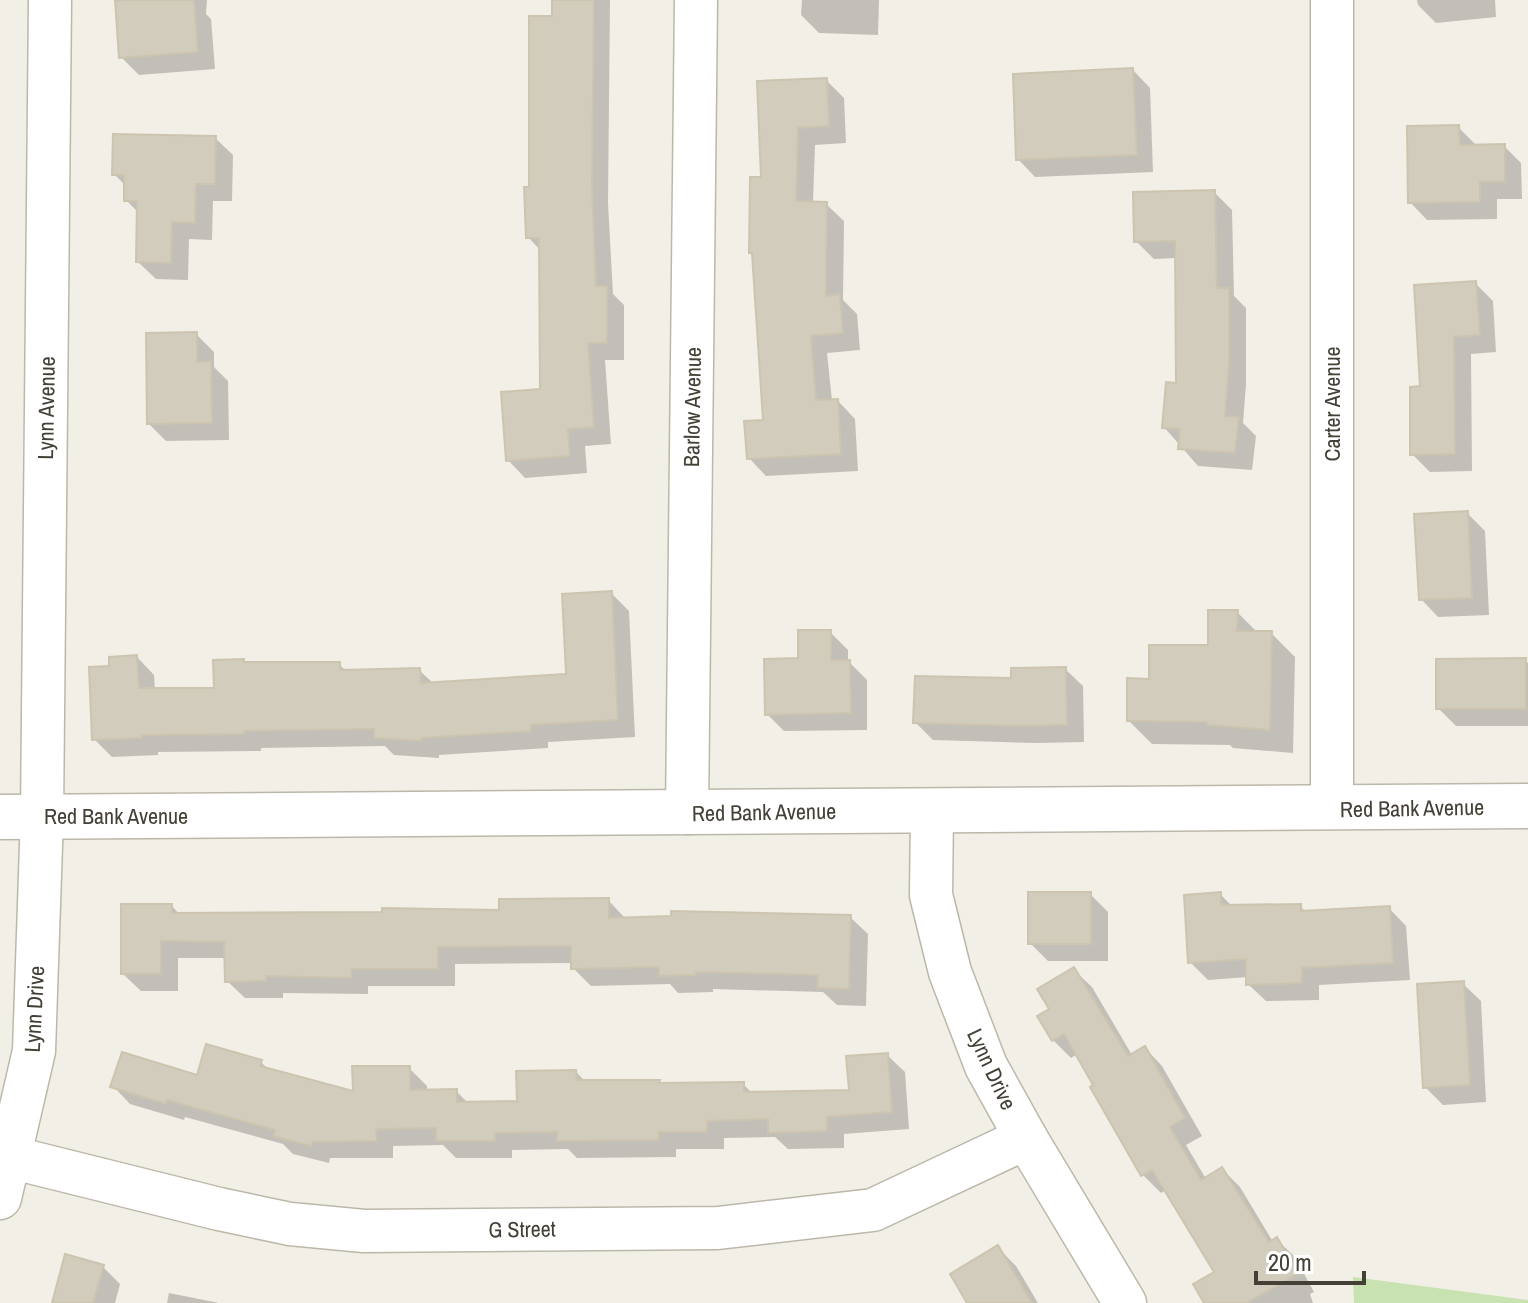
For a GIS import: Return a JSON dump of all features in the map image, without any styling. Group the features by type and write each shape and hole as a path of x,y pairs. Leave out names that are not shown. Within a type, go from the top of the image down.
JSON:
{"street":[{"name":"Lynn Avenue","path":"21,817 50,0"},
{"name":"Barlow Avenue","path":"687,813 696,0"},
{"name":"Carter Avenue","path":"1332,0 1332,808"},
{"name":"Red Bank Avenue","path":"21,817 1528,806"},
{"name":"Lynn Drive","path":"932,811 931,895 950,972 986,1066 1125,1303"},
{"name":"Lynn Drive","path":"0,1198 34,1051 21,817"},
{"name":"G Street","path":"10,1157 290,1224 364,1231 718,1228 873,1210 1026,1138"}],"green space":[{"path":"1353,1277 1528,1300 1528,1303 1354,1303"}],"building":[{"path":"115,0 194,0 198,52 119,58"},
{"path":"552,0 594,0 592,184 596,286 607,286 607,343 588,343 594,427 568,429 570,456 506,461 501,392 540,389 539,238 526,238 524,187 529,187 529,16 552,16"},
{"path":"1133,68 1137,155 1016,160 1013,74"},
{"path":"827,78 829,126 798,128 796,201 827,202 826,296 840,294 843,333 811,336 816,400 838,399 841,454 747,459 744,421 763,420 752,253 749,253 750,177 761,177 757,81"},
{"path":"1459,125 1460,145 1505,144 1505,182 1480,182 1480,202 1408,203 1407,126"},
{"path":"113,134 216,136 215,184 196,184 195,223 172,222 171,263 136,262 137,201 124,201 124,175 112,175"},
{"path":"1215,190 1217,288 1229,288 1229,365 1225,416 1239,417 1235,453 1178,449 1180,429 1162,428 1166,382 1176,383 1175,241 1134,242 1133,192"},
{"path":"1476,281 1480,335 1454,337 1455,454 1410,455 1410,387 1420,386 1414,285"},
{"path":"197,332 197,362 211,361 212,423 147,424 146,333"},
{"path":"1468,511 1472,598 1419,600 1414,514"},
{"path":"612,591 618,720 531,725 531,731 422,738 422,741 374,738 374,729 244,731 244,734 142,735 142,738 92,740 89,667 109,666 109,657 137,655 139,688 214,688 213,660 340,662 340,670 420,668 421,683 566,674 562,594"},
{"path":"1208,610 1238,610 1237,631 1272,631 1270,730 1207,725 1207,722 1127,721 1127,678 1149,679 1149,645 1208,645"},
{"path":"798,630 831,630 831,660 850,660 851,713 765,715 764,659 798,658"},
{"path":"1526,658 1526,709 1436,709 1436,659"},
{"path":"1066,667 1067,725 913,723 915,676 1011,678 1011,668"},
{"path":"1028,892 1091,892 1091,944 1028,944"},
{"path":"1221,892 1221,905 1301,904 1301,911 1390,906 1393,963 1302,968 1302,983 1246,985 1246,959 1188,963 1184,895"},
{"path":"609,898 609,918 671,916 671,911 851,915 849,989 817,988 818,975 696,972 696,975 659,976 659,967 571,969 571,946 438,947 438,969 352,969 351,978 266,976 266,981 225,982 224,942 161,941 161,974 121,974 121,904 172,904 172,913 382,912 382,908 499,910 499,899"},
{"path":"1074,967 1128,1056 1145,1046 1185,1118 1170,1127 1201,1180 1222,1167 1269,1242 1277,1237 1298,1274 1246,1303 1204,1303 1193,1284 1214,1272 1152,1170 1141,1176 1090,1087 1093,1085 1064,1034 1052,1041 1037,1016 1049,1009 1037,989"},
{"path":"1464,981 1470,1085 1423,1088 1417,984"},
{"path":"206,1044 262,1060 260,1066 353,1091 352,1066 410,1066 410,1090 457,1089 457,1102 517,1101 516,1071 576,1070 577,1080 744,1082 744,1092 849,1090 846,1056 888,1053 892,1112 827,1117 827,1131 768,1133 768,1119 707,1121 707,1132 659,1132 659,1140 557,1141 557,1132 495,1133 495,1141 436,1141 436,1128 376,1129 377,1141 313,1142 311,1146 273,1136 275,1130 110,1087 122,1052 197,1075"},
{"path":"998,1245 1032,1303 967,1303 950,1274"},
{"path":"65,1254 104,1265 93,1303 52,1303"}]}
